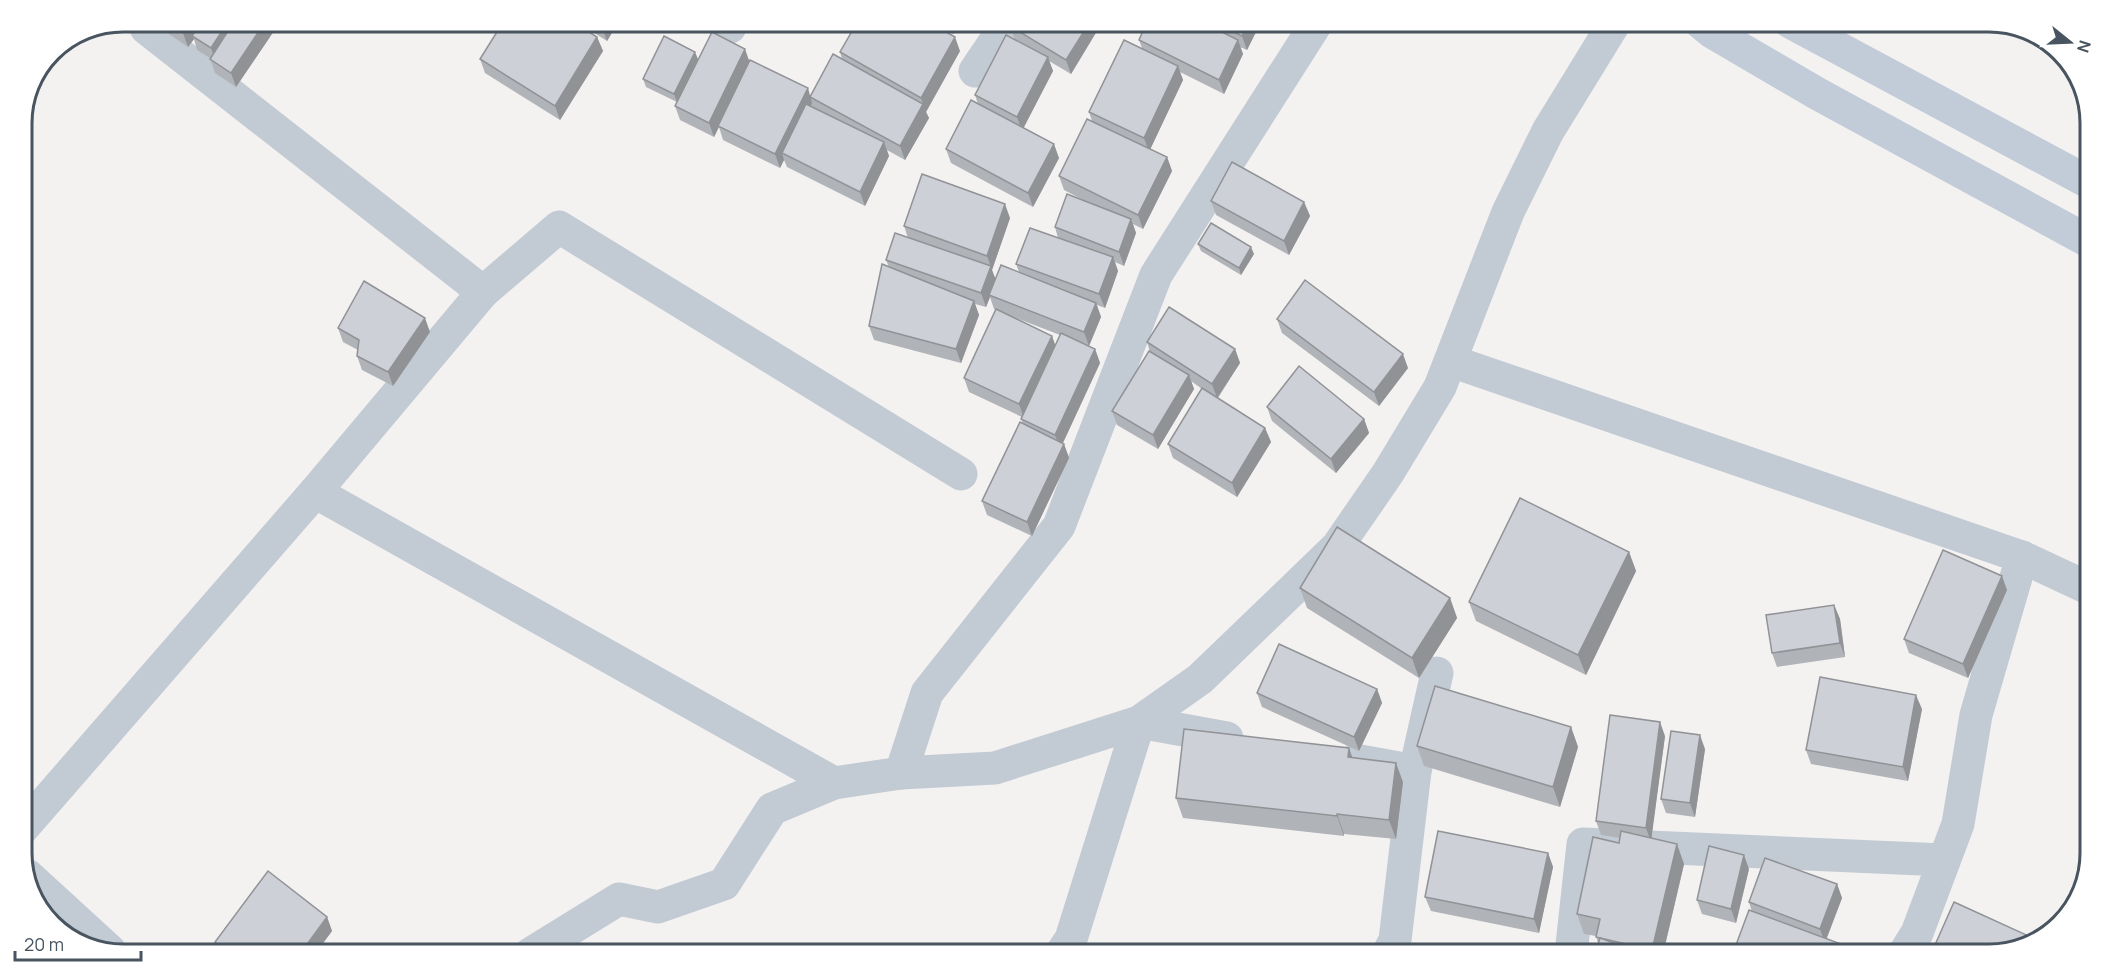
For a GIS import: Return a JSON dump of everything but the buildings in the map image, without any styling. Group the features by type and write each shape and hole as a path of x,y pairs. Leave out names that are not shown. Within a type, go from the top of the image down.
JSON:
{"main road":[{"path":"1712,32 1818,94 2080,237"},
{"path":"1809,32 2080,178"}],"street":[{"path":"151,32 483,292"},
{"path":"975,71 1001,32"},
{"path":"901,774 927,693 1059,526 1156,275 1311,32"},
{"path":"546,944 619,899 658,907 724,884 772,810 834,783 901,774 995,768 1139,722 1200,679 1337,547 1394,464 1440,387 1508,212 1548,131 1609,32"},
{"path":"32,817 315,492 483,292 559,226 961,474"},
{"path":"1451,362 2022,556 2080,584"},
{"path":"315,492 834,783"},
{"path":"1910,944 1917,933 1958,824 1976,715 2022,556"},
{"path":"1393,944 1415,771 1437,673"},
{"path":"1139,722 1254,743"},
{"path":"1068,944 1139,722"},
{"path":"1323,755 1415,771"},
{"path":"1572,944 1583,844 1944,860"},
{"path":"37,884 98,940"}]}
